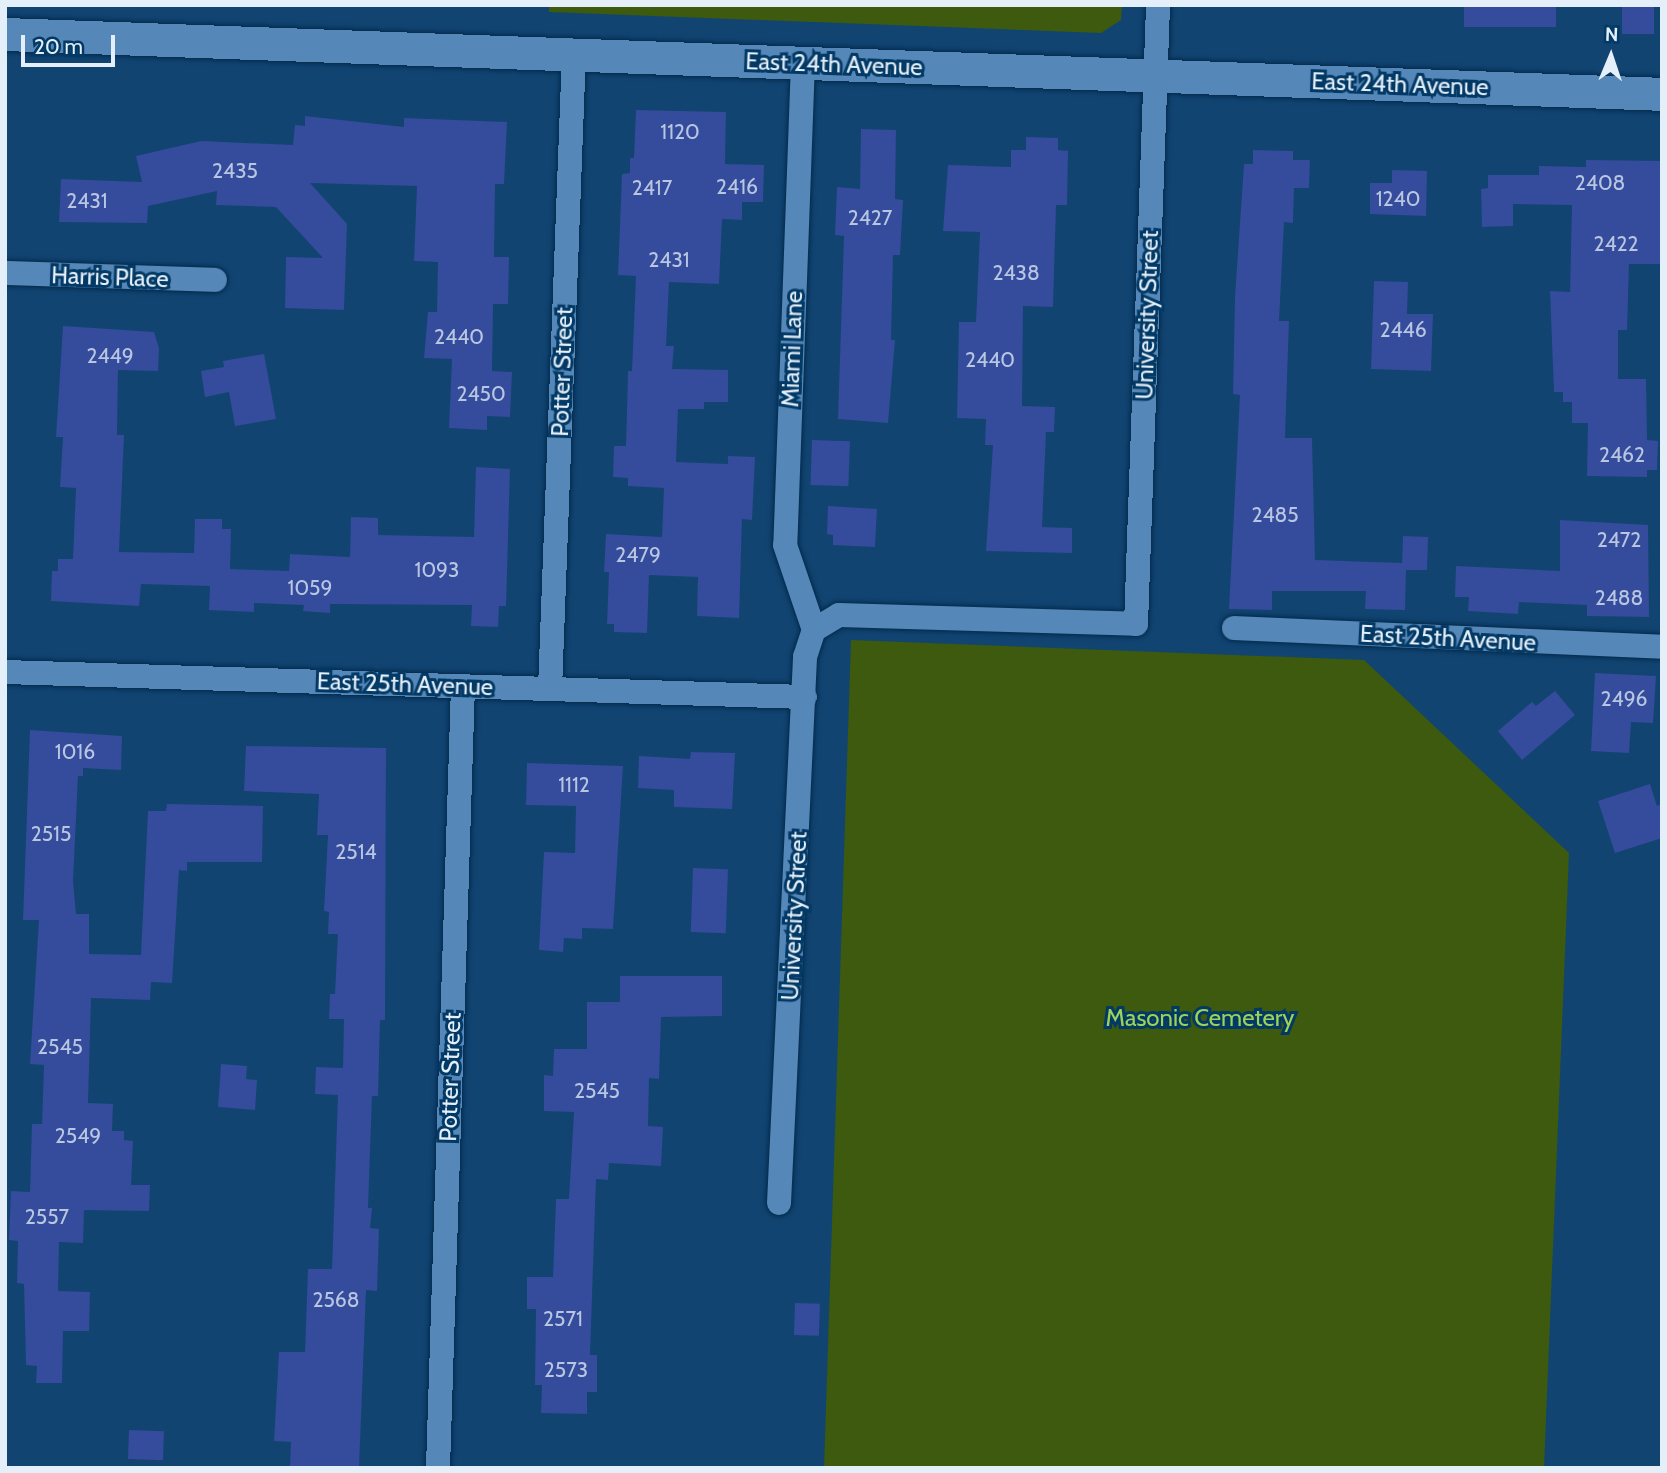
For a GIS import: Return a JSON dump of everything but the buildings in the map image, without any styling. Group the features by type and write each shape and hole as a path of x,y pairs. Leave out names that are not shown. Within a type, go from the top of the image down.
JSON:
{"street":[{"name":"University Street","path":"779,1203 805,657 814,630 839,615 1136,624 1158,5"},
{"name":"East 24th Avenue","path":"5,34 1662,94"},
{"name":"Potter Street","path":"550,689 574,54"},
{"name":"Miami Lane","path":"803,62 785,545 814,630"},
{"name":"Harris Place","path":"5,274 215,280"},
{"name":"East 25th Avenue","path":"1234,628 1662,647"},
{"name":"East 25th Avenue","path":"5,672 805,697"},
{"name":"Potter Street","path":"438,1468 463,686"}],"green space":[{"path":"549,5 1122,5 1121,20 1101,33 549,12"},
{"name":"Masonic Cemetery","path":"851,640 1364,660 1569,853 1544,1468 824,1468"}]}
